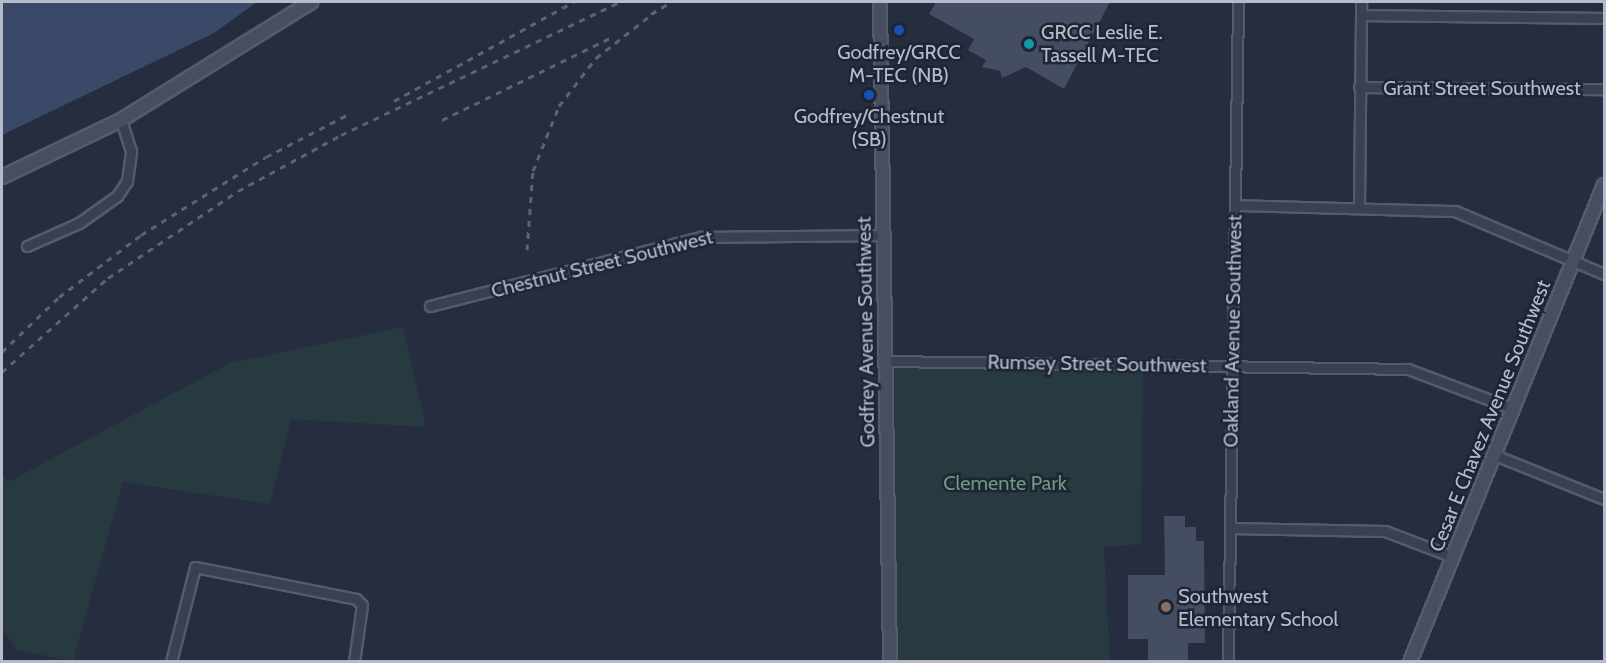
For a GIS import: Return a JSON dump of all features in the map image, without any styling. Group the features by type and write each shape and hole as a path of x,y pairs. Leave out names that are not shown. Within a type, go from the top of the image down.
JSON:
{"main road":[{"path":"2,177 121,120 311,2"},
{"name":"Godfrey Avenue Southwest","path":"880,2 888,361 890,662"},
{"name":"Cesar E Chavez Avenue Southwest","path":"1410,662 1605,185"}],"street":[{"name":"Oakland Avenue Southwest","path":"1228,662 1235,366 1238,2"},
{"path":"1359,207 1360,2"},
{"path":"1360,15 1605,18"},
{"name":"Grant Street Southwest","path":"1359,87 1605,89"},
{"path":"27,246 79,223 117,196 127,181 131,151 121,120"},
{"path":"1235,205 1455,211 1605,274"},
{"name":"Chestnut Street Southwest","path":"430,306 701,237 884,235"},
{"name":"Rumsey Street Southwest","path":"888,361 1408,369 1514,409"},
{"path":"1495,455 1605,499"},
{"path":"1230,528 1385,531 1453,557"},
{"path":"171,662 195,567 348,595 362,605 354,662"}],"green space":[{"path":"403,327 426,427 291,419 270,504 123,482 73,661 17,650 2,628 2,474 8,482 230,363"},
{"name":"Clemente Park","path":"887,361 1143,365 1141,544 1104,547 1110,661 887,662"}],"water":[{"path":"2,2 257,2 214,33 2,135"}],"building":[{"name":"GRCC Leslie E. Tassell M-TEC","path":"936,2 1110,2 1064,89 1026,67 1002,78 1000,71 982,67 986,60 968,50 974,39 929,14"},
{"name":"Southwest Elementary School","path":"1164,516 1185,516 1185,527 1196,527 1196,541 1204,541 1205,643 1188,643 1188,662 1148,662 1148,639 1128,639 1128,575 1165,575"}],"railway":[{"path":"394,101 573,2"},
{"path":"2,372 108,278 238,191 341,135 620,2"},
{"path":"651,14 671,2"},
{"path":"527,250 533,171 559,106 596,58 656,11"},
{"path":"442,120 612,37"},
{"path":"2,352 59,297 141,235 266,157 349,114"}],"place":[{"name":"Godfrey/GRCC M-TEC (NB)","path":"899,30"},
{"name":"GRCC Leslie E. Tassell M-TEC","path":"1029,44"},
{"name":"Godfrey/Chestnut (SB)","path":"869,95"},
{"name":"Southwest Elementary School","path":"1166,607"}]}
